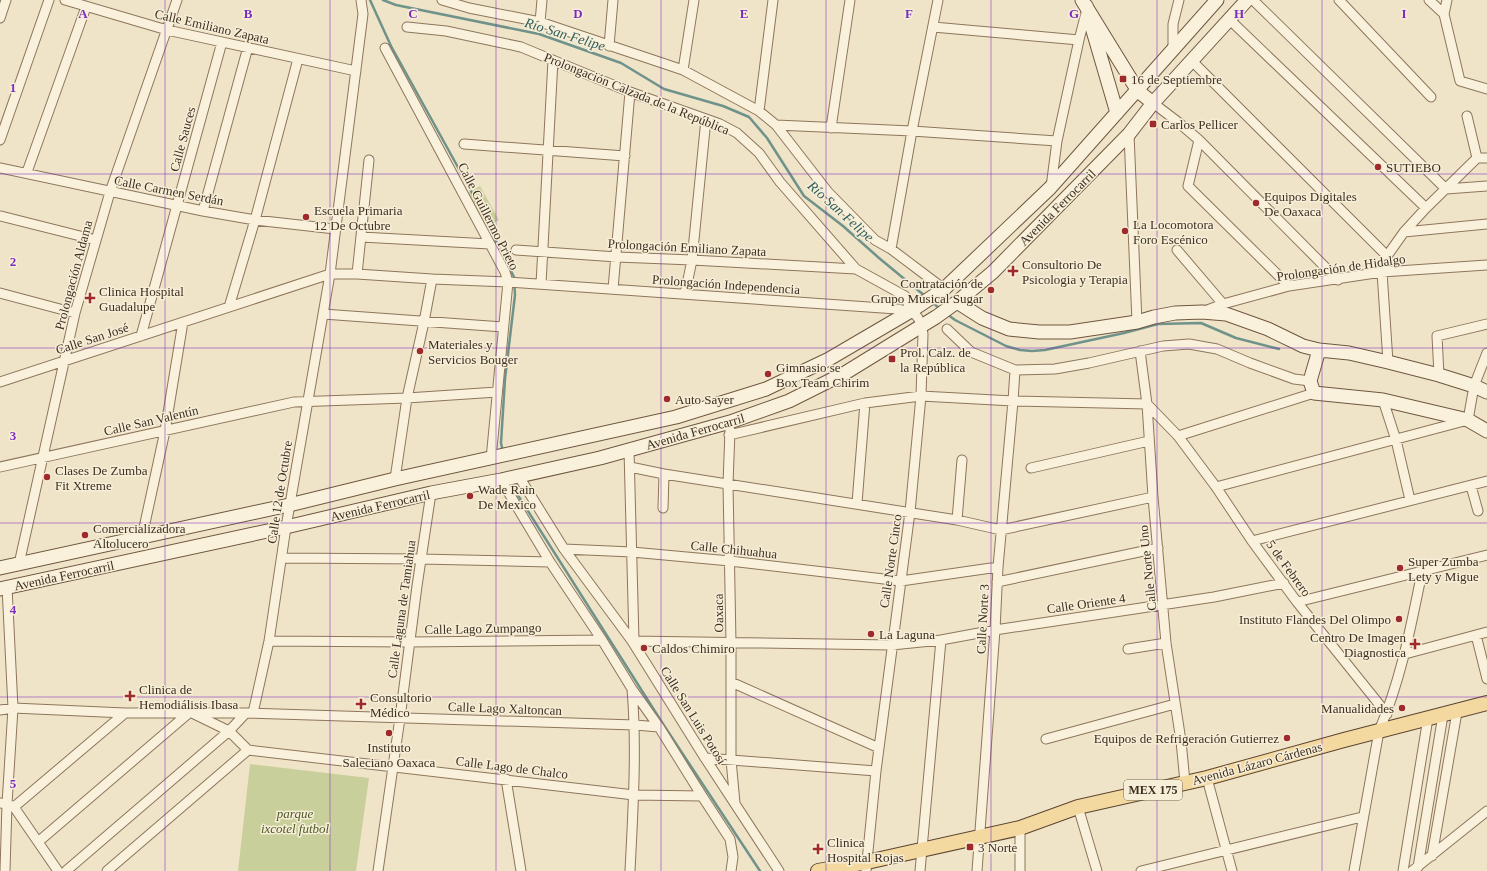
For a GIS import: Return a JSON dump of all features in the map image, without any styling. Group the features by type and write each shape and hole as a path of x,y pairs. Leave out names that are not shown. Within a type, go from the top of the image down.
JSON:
{"main road":[{"name":"Avenida Ferrocarril","path":"0,568 290,505 395,479 676,417 766,390 829,359 916,308 939,292 1050,188 1116,113 1138,91 1217,0"},
{"name":"Avenida Ferrocarril","path":"3,588 286,527 431,493 600,458 629,450 730,428 789,401 845,373 922,326 953,305 993,272 1129,134 1153,103 1247,0"},
{"path":"1086,3 1138,91 1153,103"},
{"path":"1086,3 1116,113"},
{"path":"953,305 1009,329 1039,332 1070,332 1137,322 1154,316 1175,313 1202,312 1226,314 1268,329 1303,346 1319,350 1349,353 1388,362 1439,375 1474,386 1487,392"},
{"path":"1319,350 1312,387 1383,400 1468,420 1487,431"},
{"name":"Avenida Lázaro Cárdenas","path":"818,871 866,867 922,850 1020,828 1078,807 1207,778 1487,703"}],"street":[{"path":"0,18 6,0"},
{"path":"0,140 4,116 49,0"},
{"name":"Calle Emiliano Zapata","path":"64,0 167,30 356,71"},
{"name":"Prolongación Aldama","path":"19,564 75,313 110,192 177,0"},
{"name":"Calle 12 de Octubre","path":"250,713 269,641 286,527 330,274 363,14 361,0"},
{"path":"442,0 470,4 540,22 683,70 759,111 776,125 828,192 875,240 891,249 939,292"},
{"path":"540,22 542,0"},
{"path":"609,46 613,0"},
{"path":"683,70 694,0"},
{"path":"759,111 773,0"},
{"path":"831,128 850,0"},
{"path":"891,249 912,131 938,0"},
{"path":"1173,49 1173,24 1179,0"},
{"path":"1253,0 1446,189 1487,186"},
{"path":"1339,0 1431,97"},
{"path":"1430,0 1444,14"},
{"path":"1447,0 1444,14 1460,81 1487,89"},
{"path":"1050,188 1057,141 1086,3"},
{"path":"27,172 86,7"},
{"path":"1230,20 1426,208"},
{"name":"Prolongación Calzada de la República","path":"406,27 446,31 521,47 630,92 720,124 737,133 759,153 780,182 856,269 899,291 916,308"},
{"path":"933,27 1079,40"},
{"name":"Calle Sauces","path":"141,336 222,42"},
{"path":"203,211 248,47"},
{"name":"Calle Guillermo Prieto","path":"385,48 490,244 514,282 503,328 497,392 499,457"},
{"path":"229,307 255,220 298,59"},
{"path":"541,284 553,60"},
{"path":"1191,60 1387,256"},
{"path":"613,289 617,257 630,92"},
{"path":"1153,103 1199,140 1338,280"},
{"path":"1467,116 1477,158"},
{"path":"685,294 692,260 706,119"},
{"path":"776,125 912,131 1057,141"},
{"path":"1129,134 1137,322"},
{"path":"1199,140 1188,186 1289,286"},
{"path":"464,144 625,156"},
{"path":"1388,362 1382,272 1387,256 1404,232 1426,208 1477,158 1487,158"},
{"path":"357,274 369,160"},
{"name":"Calle Carmen Serdán","path":"0,168 27,172 110,192 203,211 255,220 335,229"},
{"path":"1,216 96,240"},
{"path":"1404,232 1487,224"},
{"path":"361,237 490,244"},
{"name":"Prolongación Emiliano Zapata","path":"516,250 617,257 856,269"},
{"path":"1178,250 1223,304"},
{"name":"Prolongación de Hidalgo","path":"1202,312 1223,304 1289,286 1338,280 1382,272 1487,265"},
{"name":"Calle San José","path":"0,382 330,274"},
{"name":"Prolongación Independencia","path":"330,274 514,282 897,309 916,308"},
{"path":"395,479 407,398 432,279"},
{"path":"0,293 75,313"},
{"path":"916,308 917,316 922,326"},
{"path":"322,314 503,328"},
{"path":"142,537 165,431 183,322"},
{"path":"1439,375 1437,336 1487,324"},
{"name":"Calle Norte Cinco","path":"866,867 876,772 910,512 921,396 924,344 922,326"},
{"path":"947,329 972,352 1015,370 1055,369 1163,346 1189,344 1217,349 1312,387"},
{"name":"Calle Norte Uno","path":"1140,351 1147,404 1152,497 1164,605 1166,643 1185,782"},
{"path":"1216,486 1468,420 1474,386 1487,353"},
{"name":"Calle Norte 3","path":"977,871 995,630 998,567 1015,370"},
{"path":"1178,436 1312,387"},
{"name":"Calle San Valentín","path":"0,467 294,402 407,398 497,392"},
{"path":"730,428 866,403 921,396 1013,401 1147,404"},
{"path":"1383,400 1396,440 1410,500"},
{"path":"857,504 866,403"},
{"name":"5 de Febrero","path":"1147,404 1178,436 1216,486 1252,541 1297,602 1387,714"},
{"name":"Oaxaca","path":"730,428 728,484 731,642 731,760 735,804"},
{"path":"1031,468 1149,441"},
{"path":"629,450 633,641"},
{"path":"957,520 962,460"},
{"path":"630,466 664,474 957,520 1001,530 1152,497"},
{"path":"663,508 664,474"},
{"path":"510,477 550,562 602,640 632,689 659,727 730,840 733,857 731,871"},
{"name":"Calle San Luis Potosí","path":"510,477 633,641 705,758 779,871"},
{"path":"1252,541 1487,481"},
{"path":"1471,486 1478,511"},
{"name":"Calle Laguna de Tamiahua","path":"378,871 431,493"},
{"name":"Calle Chihuahua","path":"564,548 632,552 730,561 901,582 998,567"},
{"path":"997,582 1158,548"},
{"path":"1297,602 1487,555"},
{"path":"282,558 550,562"},
{"path":"1354,871 1362,817 1379,731 1387,714 1405,654 1422,572"},
{"name":"Calle Oriente 4","path":"633,641 892,646 941,640 995,630 1164,605 1284,584"},
{"path":"3,588 13,708 7,805 3,839 5,871"},
{"path":"1405,654 1487,632"},
{"path":"1476,636 1487,679"},
{"name":"Calle Lago Zumpango","path":"269,641 409,642 602,640"},
{"path":"920,871 941,640"},
{"path":"1128,649 1166,643"},
{"path":"731,682 879,748"},
{"path":"630,871 634,795 635,725 632,689"},
{"path":"1046,739 1175,704"},
{"path":"0,710 13,708"},
{"name":"Calle Lago Xaltoncan","path":"13,708 125,713 250,713 659,727"},
{"path":"38,842 190,712 229,731 248,750 107,871"},
{"path":"1432,856 1457,712"},
{"path":"7,805 125,713"},
{"path":"66,871 250,713"},
{"path":"1415,869 1442,715"},
{"path":"1403,871 1428,718"},
{"name":"Calle Lago de Chalco","path":"248,750 634,795 702,796"},
{"path":"705,758 876,772"},
{"path":"506,779 521,871"},
{"path":"1208,782 1232,871"},
{"path":"7,805 38,842 58,871"},
{"path":"1078,807 1097,871"},
{"path":"1415,869 1487,811"},
{"path":"1141,871 1362,817"},
{"path":"1020,828 1020,871"}],"green space":[{"path":"480,186 499,220 484,228 465,195"},
{"name":"parque ixcotel futbol","path":"250,764 369,778 356,871 238,871"}],"waterway":[{"path":"370,0 391,46 470,189 514,277 515,295 505,379 501,443 503,452"},
{"name":"Río San Felipe","path":"383,0 396,5 539,34 621,63 664,89 723,106 749,117 767,138 804,196 843,226 925,296"},
{"name":"Río San Felipe","path":"932,302 940,309"},
{"name":"Río San Felipe","path":"947,314 955,320 1006,346 1020,350 1045,350 1158,324 1201,323 1236,338 1279,349"},
{"path":"512,482 514,489 663,724 760,871"}],"place":[{"name":"16 de Septiembre","path":"1123,79"},
{"name":"Carlos Pellicer","path":"1153,124"},
{"name":"SUTIEBO","path":"1378,167"},
{"name":"Equipos Digitales De Oaxaca","path":"1256,203"},
{"name":"Escuela Primaria 12 De Octubre","path":"306,217"},
{"name":"La Locomotora Foro Escénico","path":"1125,231"},
{"name":"Consultorio De Psicologia y Terapia","path":"1013,271"},
{"name":"Contratación de Grupo Musical Sugar","path":"991,290"},
{"name":"Clinica Hospital Guadalupe","path":"90,298"},
{"name":"Materiales y Servicios Bouger","path":"420,351"},
{"name":"Prol. Calz. de la República","path":"892,359"},
{"name":"Gimnasio se Box Team Chirim","path":"768,374"},
{"name":"Auto Sayer","path":"667,399"},
{"name":"Clases De Zumba Fit Xtreme","path":"47,477"},
{"name":"Wade Rain De Mexico","path":"470,496"},
{"name":"Comercializadora Altolucero","path":"85,535"},
{"name":"Super Zumba Lety y Migue","path":"1400,568"},
{"name":"Instituto Flandes Del Olimpo","path":"1399,619"},
{"name":"La Laguna","path":"871,634"},
{"name":"Centro De Imagen Diagnostica","path":"1415,644"},
{"name":"Caldos Chimiro","path":"644,648"},
{"name":"Clinica de Hemodiálisis Ibasa","path":"130,696"},
{"name":"Consultorio Médico","path":"361,704"},
{"name":"Manualidades","path":"1402,708"},
{"name":"Instituto Saleciano Oaxaca","path":"389,733"},
{"name":"Equipos de Refrigeración Gutierrez","path":"1287,738"},
{"name":"3 Norte","path":"970,847"},
{"name":"Clinica Hospital Rojas","path":"818,849"}]}
